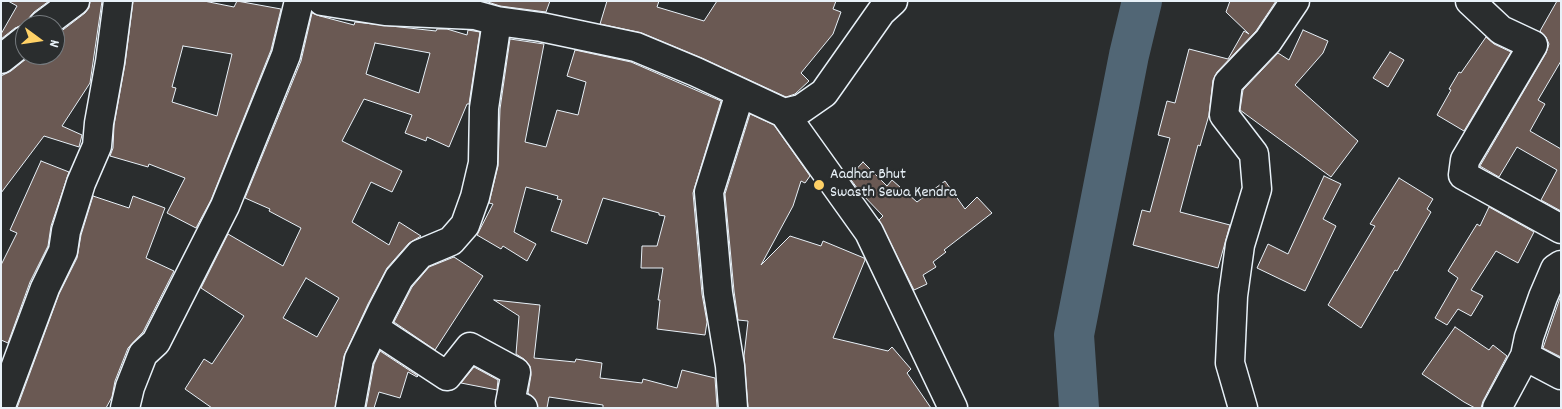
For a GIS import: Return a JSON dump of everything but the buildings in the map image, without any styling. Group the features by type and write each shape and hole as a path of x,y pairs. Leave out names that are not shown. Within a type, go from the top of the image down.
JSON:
{"street":[{"path":"56,15 74,1"},
{"path":"1,406 45,288 63,251 66,232 81,182 97,146 118,1"},
{"path":"125,408 130,387 143,354 156,342 225,206 286,55 299,1"},
{"path":"322,1 385,11 482,12 541,27 636,47 784,113 869,232 953,408"},
{"path":"1243,408 1230,363 1233,296 1240,245 1257,189 1254,154 1224,115 1228,83 1268,41 1295,1"},
{"path":"1470,1 1501,30 1533,45 1465,160 1463,175 1561,229"},
{"path":"784,113 801,109 824,92 881,5"},
{"path":"350,408 359,359 399,278 420,254 451,241 464,225 474,197 483,163 482,12"},
{"path":"1,59 15,48"},
{"path":"734,408 730,366 718,293 710,192 740,93"},
{"path":"1496,408 1525,356 1529,337 1543,297 1555,269 1561,265"},
{"path":"374,328 446,376 470,347 516,372 510,403 523,408"},
{"path":"1525,356 1561,375"}],"waterway":[{"path":"1079,408 1074,335 1129,55 1142,1"}],"place":[{"name":"Aadhar Bhut Swasth Sewa Kendra","path":"819,185"}]}
